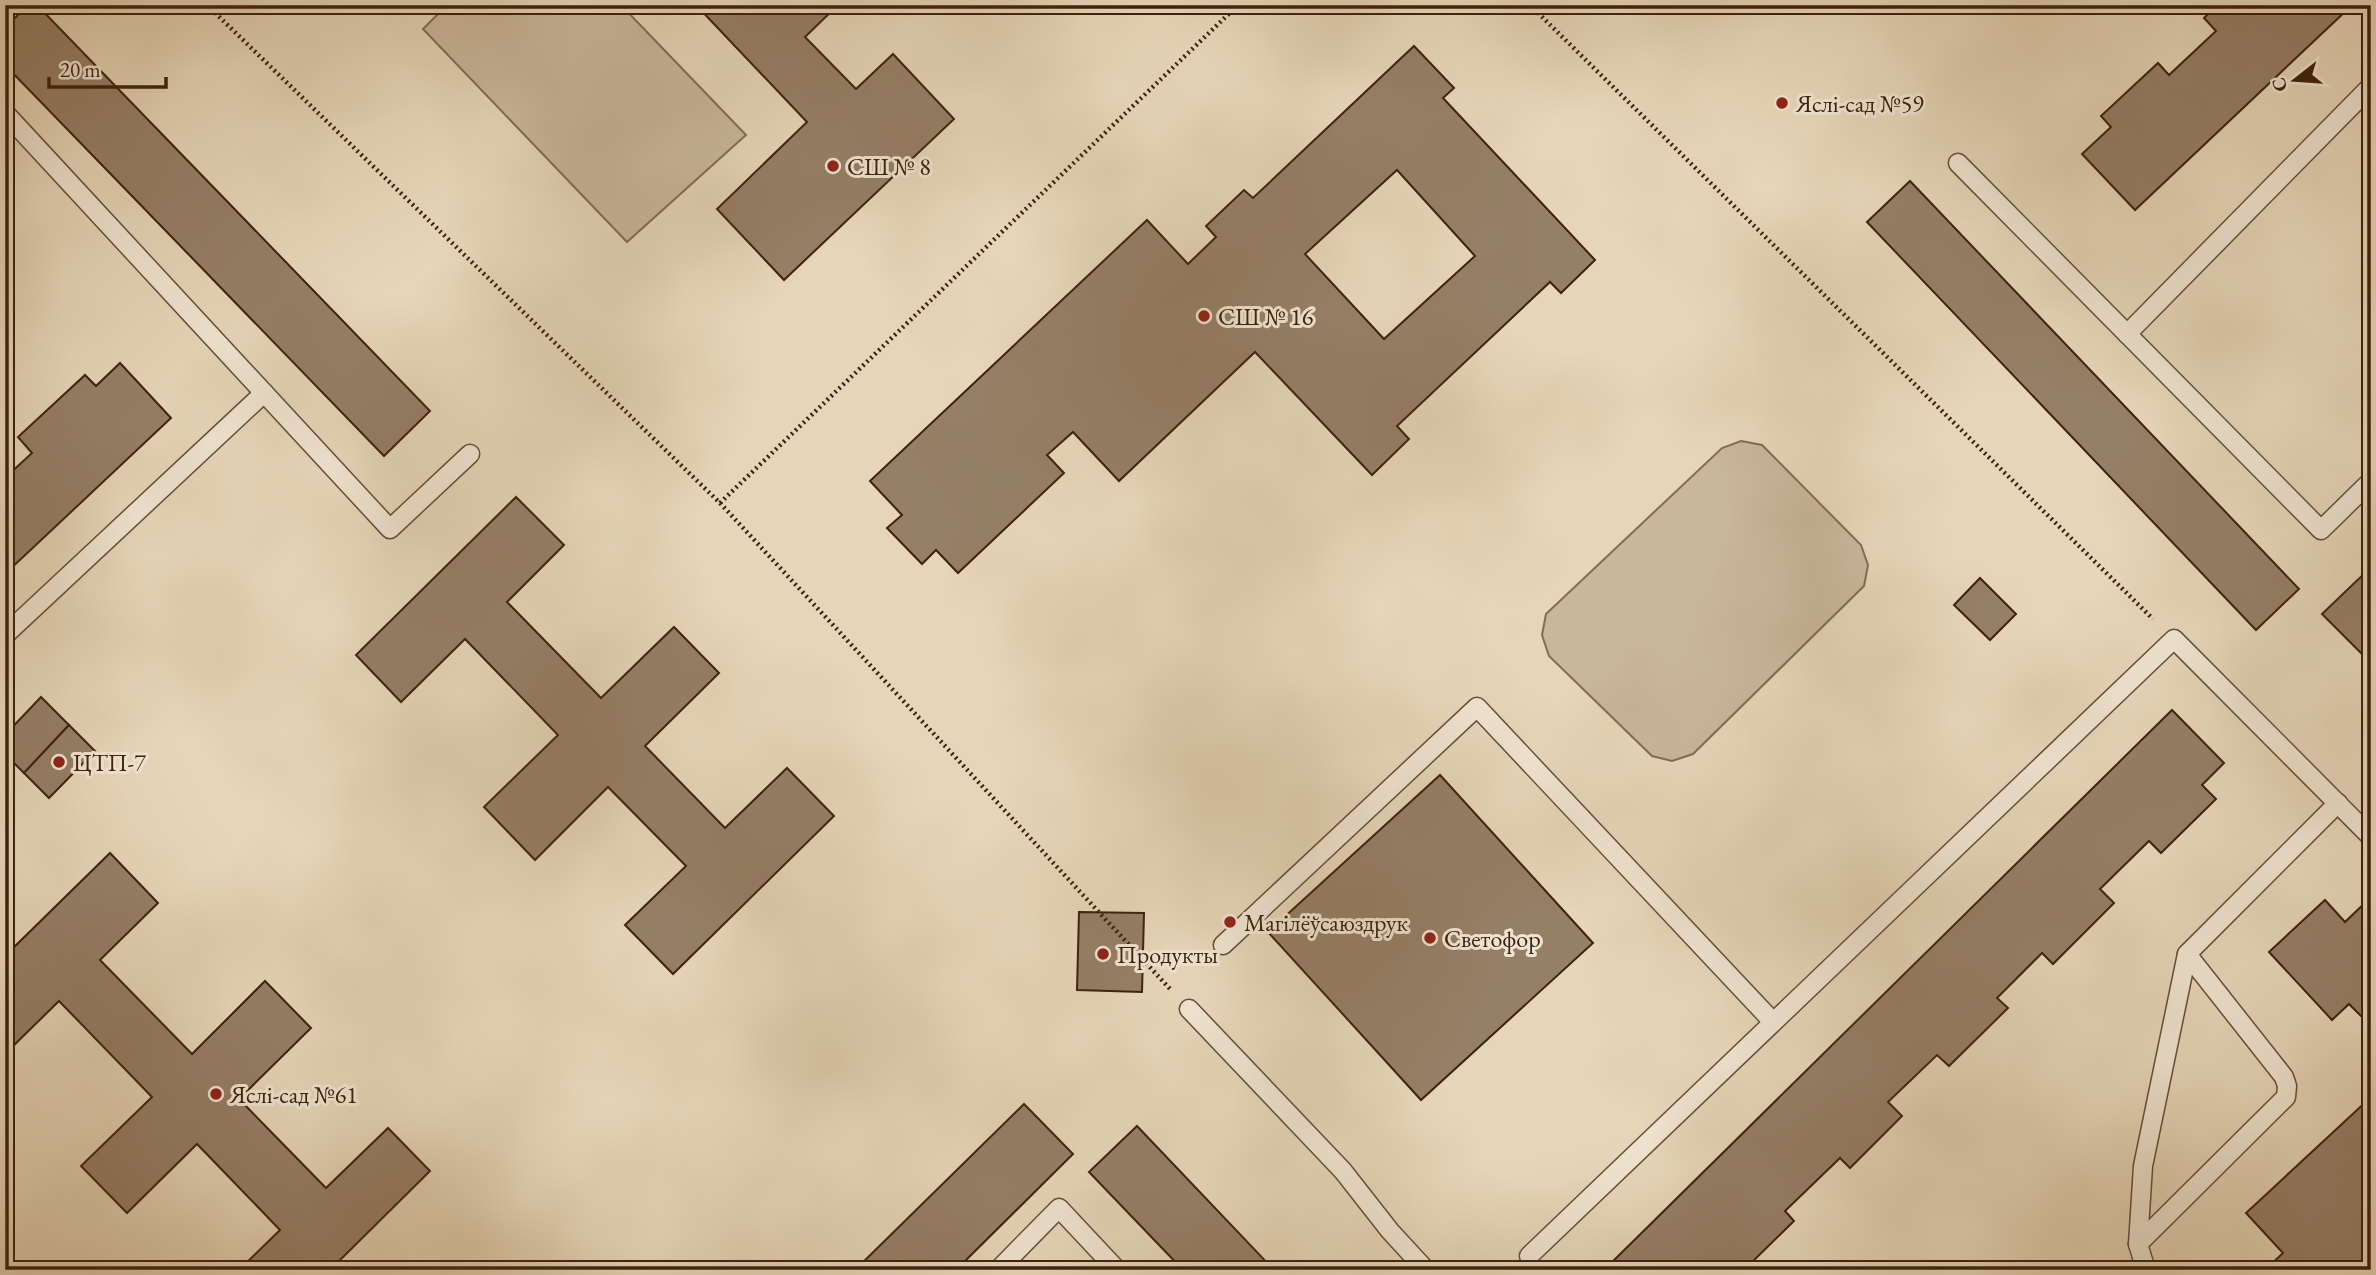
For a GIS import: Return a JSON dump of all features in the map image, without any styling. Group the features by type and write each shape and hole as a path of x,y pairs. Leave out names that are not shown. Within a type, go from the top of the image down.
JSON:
{"lane":[{"path":"2126,334 2371,86"},
{"path":"5,113 390,529 470,454"},
{"path":"1958,163 2321,530 2371,481"},
{"path":"5,635 264,393"},
{"path":"1529,1256 2174,639 2371,837"},
{"path":"1223,944 1477,707 1773,1022"},
{"path":"2146,1270 2138,1244 2143,1166 2187,954 2338,803"},
{"path":"2138,1244 2287,1097 2284,1077 2187,954"},
{"path":"1189,1009 1343,1171 1390,1231 1426,1270"},
{"path":"998,1270 1059,1208 1117,1270"}],"path":[{"path":"207,5 720,503 1189,1009"},
{"path":"720,503 1238,5"},
{"path":"1530,5 2174,639"}],"shaded area":[{"path":"447,5 621,5 746,135 627,242 423,29"},
{"path":"1741,441 1762,445 1861,545 1868,565 1864,586 1693,754 1672,761 1652,756 1549,656 1542,635 1546,614 1722,448"}],"building":[{"path":"28,5 37,5 430,411 384,456 5,65 5,28"},
{"name":"СШ № 8","path":"696,5 838,5 805,37 856,89 893,54 954,119 784,280 717,209 807,122"},
{"path":"2217,5 2347,5 2349,8 2135,210 2082,154 2111,127 2101,116 2158,63 2169,75 2216,31 2204,18"},
{"name":"СШ № 16","path":"1414,46 1454,88 1443,98 1595,260 1561,293 1550,282 1397,426 1409,439 1372,475 1255,352 1119,481 1073,432 1047,455 1064,473 958,573 936,550 922,564 887,528 902,515 870,481 1147,220 1188,264 1216,237 1206,226 1244,190 1253,198","holes":["1397,170 1475,256 1384,339 1305,254"]},
{"path":"1910,181 2299,589 2256,630 1867,222"},
{"path":"120,363 171,418 5,574 5,478 32,453 18,437 85,375 96,386"},
{"path":"516,497 564,545 507,602 601,698 674,627 719,673 645,746 725,828 787,768 834,816 673,974 625,925 686,866 608,787 535,860 484,807 558,735 465,639 401,702 356,655"},
{"path":"2371,567 2371,663 2322,614"},
{"path":"1980,578 2016,614 1990,640 1954,605"},
{"path":"41,697 69,725 24,773 5,754 5,735"},
{"path":"2172,710 2224,763 2202,785 2216,799 2161,853 2149,841 2100,889 2114,903 2053,964 2042,953 1997,998 2008,1008 1949,1066 1937,1055 1888,1102 1902,1116 1850,1168 1840,1158 1785,1211 1794,1221 1744,1270 1727,1270 1725,1267 1722,1270 1604,1270"},
{"name":"ЦТП-7","path":"69,725 95,751 49,798 24,773"},
{"name":"Светофор","path":"1440,775 1593,943 1421,1100 1268,932"},
{"path":"110,853 158,903 100,960 192,1054 265,981 311,1028 239,1099 326,1188 388,1128 430,1171 330,1270 239,1270 280,1230 197,1144 127,1213 81,1166 152,1097 59,1001 5,1054 5,956"},
{"path":"2325,900 2345,922 2368,900 2371,903 2371,1026 2349,1004 2332,1020 2269,952"},
{"path":"1079,912 1144,913 1142,992 1077,990"},
{"path":"2371,1097 2371,1270 2265,1270 2283,1253 2246,1213"},
{"path":"1024,1104 1073,1154 956,1270 855,1270"},
{"path":"1137,1126 1274,1270 1183,1270 1089,1172"}],"place":[{"name":"Яслі-сад №59","path":"1782,103"},
{"name":"СШ № 8","path":"833,166"},
{"name":"СШ № 16","path":"1204,316"},
{"name":"ЦТП-7","path":"59,762"},
{"name":"Магілёўсаюздрук","path":"1230,922"},
{"name":"Светофор","path":"1430,938"},
{"name":"Продукты","path":"1103,954"},
{"name":"Яслі-сад №61","path":"216,1094"}]}
